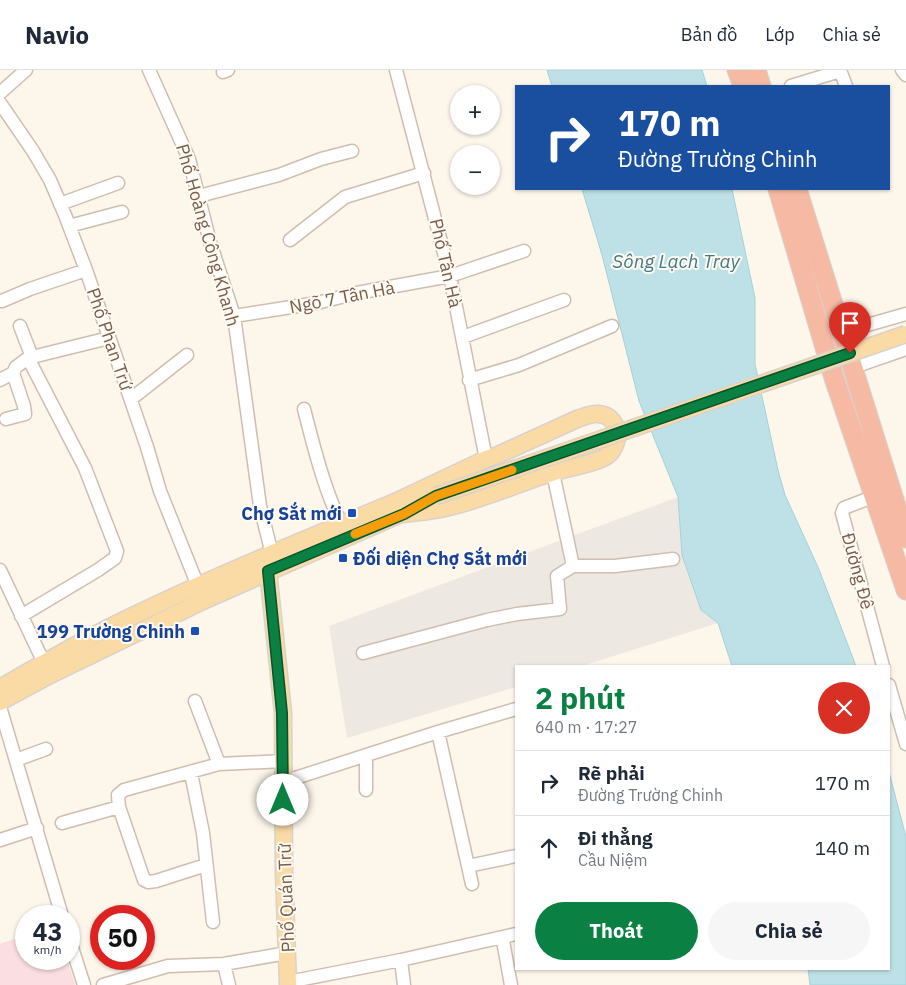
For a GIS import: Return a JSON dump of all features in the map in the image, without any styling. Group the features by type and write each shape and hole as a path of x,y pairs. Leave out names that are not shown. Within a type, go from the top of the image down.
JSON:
{"highway":[{"path":"737,70 743,85"},
{"path":"756,70 761,85"},
{"path":"778,190 834,378 906,590"},
{"path":"797,190 906,538"}],"main road":[{"path":"0,688 109,628 198,586 341,524 436,496 906,334"},
{"path":"0,702 50,675 399,508 486,459 591,414 601,414 613,421 617,431 612,450 602,458 449,507 399,508"},
{"name":"Phố Quán Trữ","path":"268,571 282,713 284,873 288,984"}],"street":[{"path":"0,93 26,70"},
{"name":"Phố Hoàng Công Khanh","path":"149,70 189,158 210,242 234,316 260,506 272,554"},
{"name":"Phố Tân Hà","path":"396,70 450,276 486,459"},
{"path":"794,85 840,70 846,85"},
{"path":"902,70 906,75"},
{"name":"Phố Phan Trứ","path":"0,103 50,180 60,204 86,270 131,399 160,491 198,586"},
{"path":"199,196 279,175 321,159 352,151"},
{"path":"290,240 345,197 424,173"},
{"path":"60,204 118,183"},
{"path":"69,226 122,212"},
{"name":"Ngõ 7 Tân Hà","path":"234,316 317,303 450,276 524,251"},
{"path":"1,300 86,270"},
{"path":"463,337 564,300"},
{"path":"843,332 906,314"},
{"path":"20,326 30,357 85,468 117,551 115,558 98,570 21,616"},
{"path":"469,380 527,362 612,326"},
{"path":"6,419 25,414 14,373 16,367 30,357 109,338"},
{"path":"854,367 906,349"},
{"path":"131,399 187,355"},
{"path":"0,380 14,373"},
{"path":"304,409 325,484 341,524"},
{"path":"553,473 573,566"},
{"name":"Đường Đê","path":"875,496 844,508 842,513 883,665"},
{"path":"363,653 488,620 516,614 560,609 556,576 573,566 615,566 674,559"},
{"path":"0,570 44,663"},
{"path":"890,688 906,744"},
{"path":"196,701 219,764"},
{"path":"0,707 59,905"},
{"path":"283,782 515,709"},
{"path":"438,732 472,884"},
{"path":"16,760 46,750"},
{"path":"366,756 366,790"},
{"path":"206,865 156,881 148,882 144,880 118,807 118,794 124,790 219,764 284,761"},
{"path":"190,773 203,833 212,922"},
{"path":"62,823 118,807"},
{"path":"0,840 36,828"},
{"path":"468,866 515,856"},
{"path":"288,984 510,936"},
{"path":"510,936 504,941 511,985"},
{"path":"103,985 168,966 224,964 287,953"},
{"path":"402,960 404,985"},
{"path":"224,964 229,985"},
{"path":"79,970 84,985"}],"shaded area":[{"path":"678,497 682,555 701,610 718,623 585,665 515,665 515,687 347,738 329,626"},
{"path":"15,939 15,970 70,970 75,985 0,985 0,944"}],"water":[{"path":"547,70 702,70 707,85 552,85"},
{"name":"Sông Lạch Tray","path":"582,190 732,190 755,298 755,364 778,470 785,495 818,567 856,665 732,665 718,623 701,610 682,555 678,497 639,401 602,255"},
{"path":"890,776 906,837 906,985 810,985 808,970 890,970"}],"slow traffic":[{"path":"355,534 404,514 436,496 512,470"}],"place":[{"name":"Chợ Sắt mới","path":"352,513"},
{"name":"Đối diện Chợ Sắt mới","path":"343,558"},
{"name":"199 Trường Chinh","path":"195,631"}],"route":[{"path":"283,800 282,713 268,571 404,514 436,496 850,353"}]}
